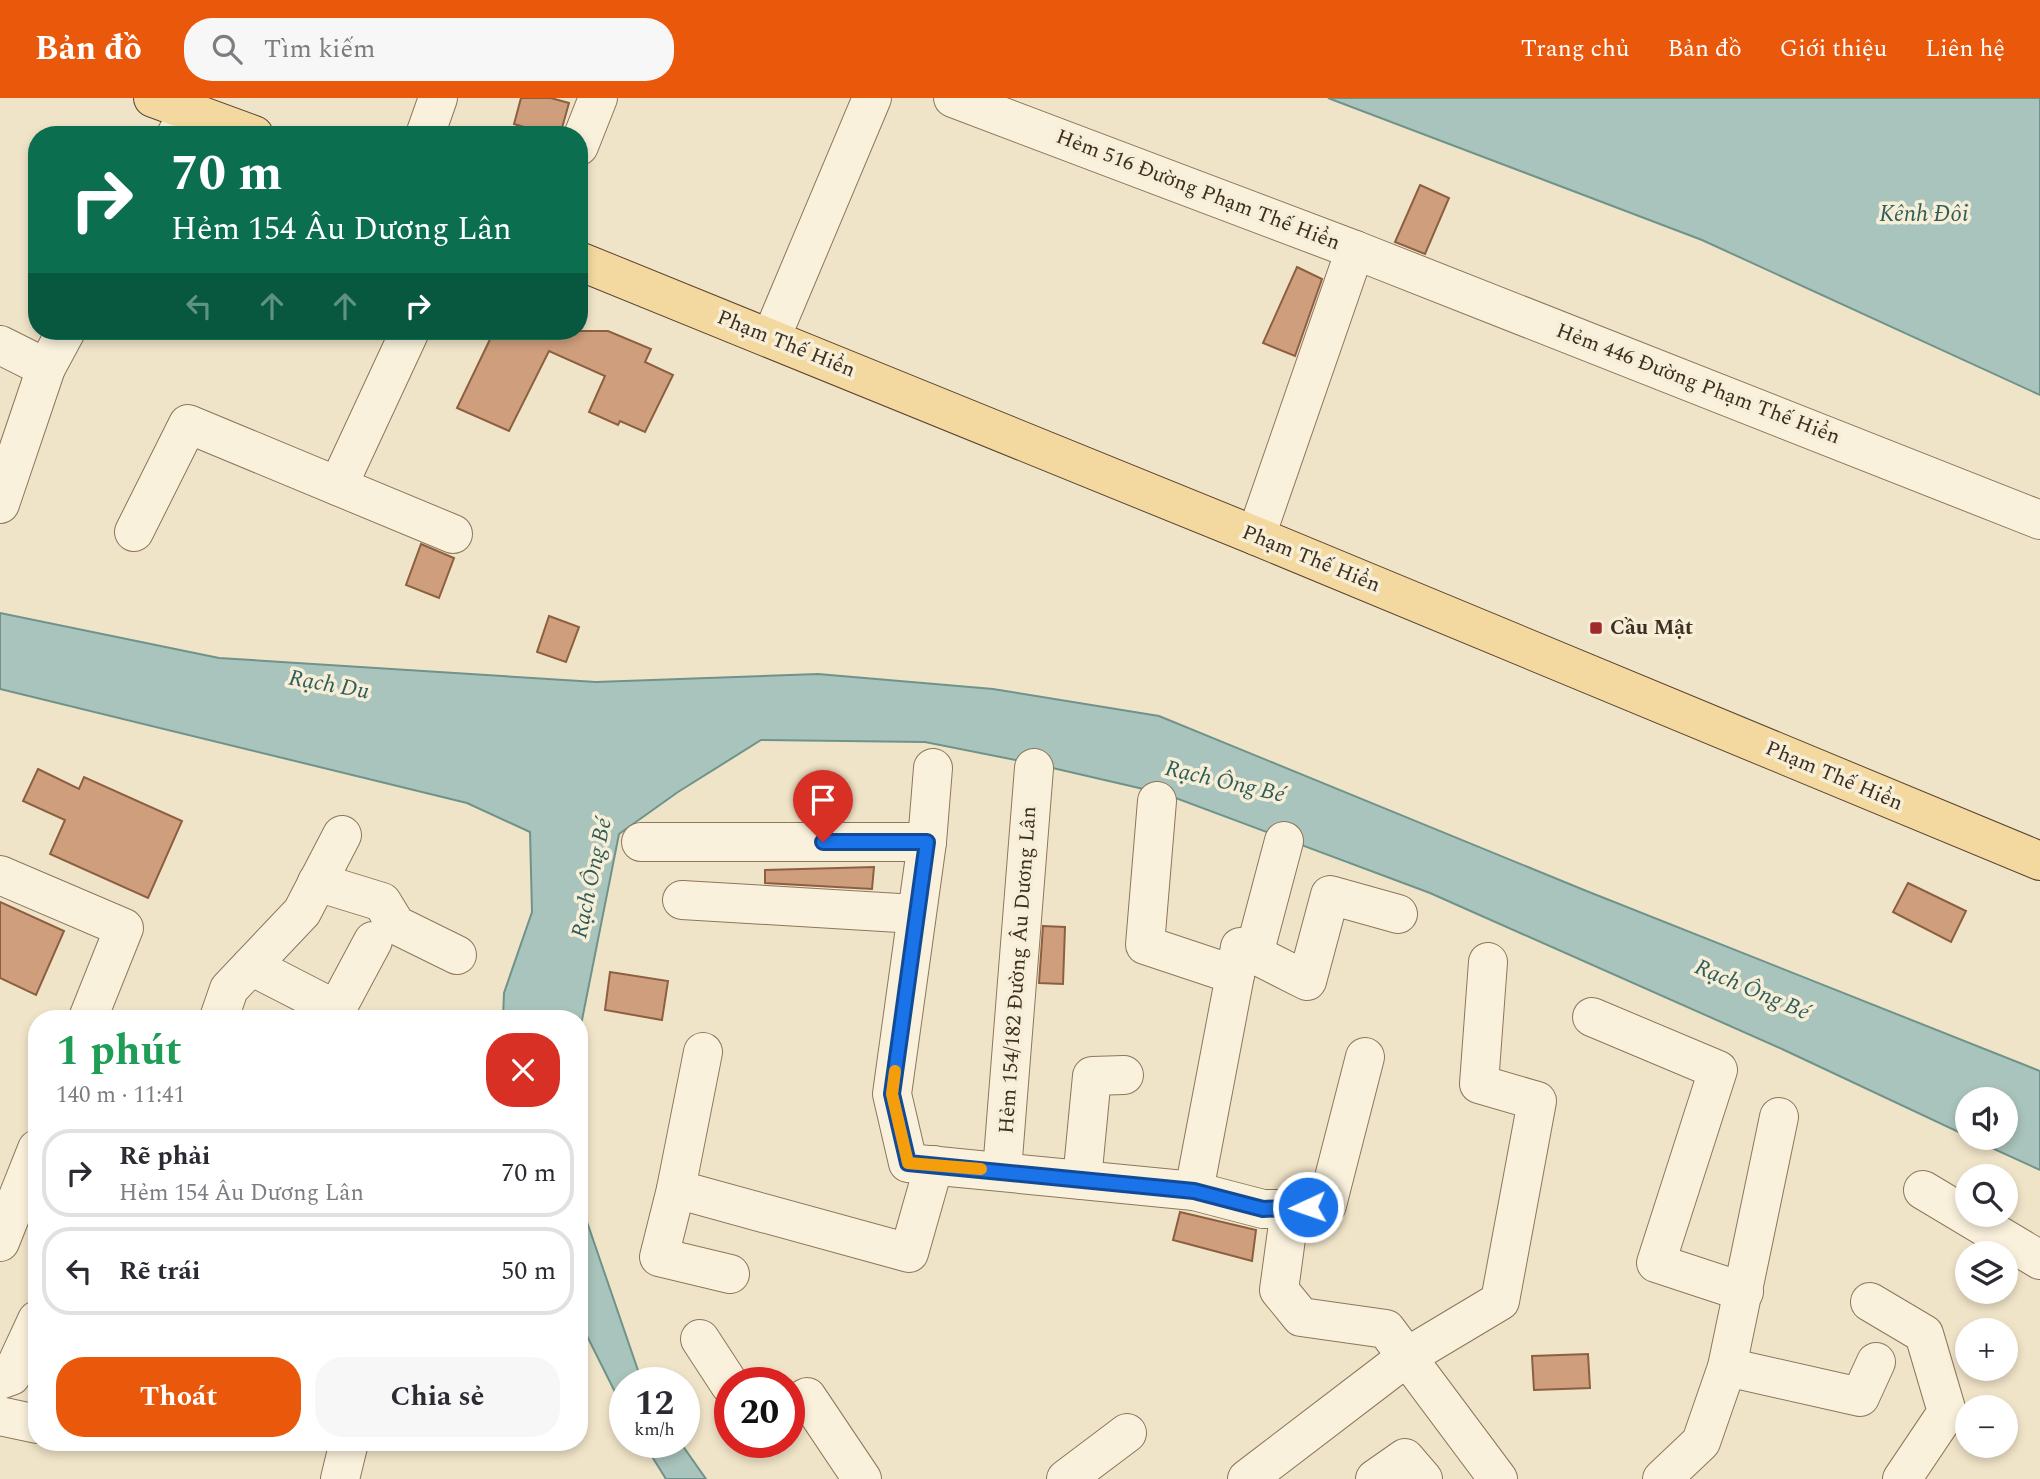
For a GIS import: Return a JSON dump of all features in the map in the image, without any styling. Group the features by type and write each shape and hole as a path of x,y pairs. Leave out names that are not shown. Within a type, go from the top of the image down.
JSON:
{"main road":[{"path":"153,98 182,123 200,126"},
{"name":"Phạm Thế Hiển","path":"588,265 1256,536 2040,861"}],"street":[{"path":"428,126 438,98"},
{"path":"587,126 598,98"},
{"path":"771,338 872,98"},
{"name":"Hẻm 516 Đường Phạm Thế Hiển","path":"953,98 1355,250 1256,536"},
{"name":"Hẻm 446 Đường Phạm Thế Hiển","path":"1355,250 2040,520"},
{"path":"0,504 46,368 61,340"},
{"path":"338,486 406,340"},
{"path":"0,345 46,368"},
{"path":"134,532 188,425 453,534"},
{"path":"933,768 927,842 892,1094 908,1163 1194,1191 1263,1209 1327,1205 1365,1057"},
{"name":"Hẻm 154/182 Đường Âu Dương Lân","path":"1002,1171 1034,768"},
{"path":"1157,801 1144,945 1245,964 1307,981 1330,895 1398,914"},
{"path":"222,1010 229,989 302,912 342,835"},
{"path":"1194,1191 1245,964 1284,841"},
{"path":"641,842 927,842"},
{"path":"0,875 124,928 91,1010"},
{"path":"317,882 382,902 396,925 457,954"},
{"path":"682,900 916,914"},
{"path":"339,1010 373,941"},
{"path":"1247,1479 1408,1356 1500,1301 1537,1101 1479,1084 1488,962"},
{"path":"251,966 323,1003 330,1010"},
{"path":"1592,1017 1718,1070 1656,1264 1744,1292"},
{"path":"703,1052 676,1189 659,1257 730,1274"},
{"path":"1082,1180 1092,1076 1124,1075"},
{"path":"1662,1479 1701,1442 1727,1367 1779,1117"},
{"path":"676,1189 909,1253 934,1165"},
{"path":"0,1242 28,1172"},
{"path":"1923,1190 2040,1259"},
{"path":"1290,1209 1279,1290 1301,1317 1386,1329 1498,1479"},
{"path":"1870,1302 1924,1334 1947,1412 1902,1479"},
{"path":"0,1380 11,1376 28,1339"},
{"path":"700,1339 718,1367"},
{"path":"1727,1367 1860,1397 1876,1362"},
{"path":"805,1398 807,1397 862,1479"},
{"path":"0,1416 28,1422"},
{"path":"1066,1479 1126,1433"},
{"path":"341,1479 347,1451"},
{"path":"1374,1479 1405,1458 1423,1479"}],"water":[{"name":"Kênh Đôi","path":"1328,98 2040,98 2040,395 1702,240"},
{"path":"0,613 219,658 596,682 818,674 993,689 1159,716 1584,890 2040,1071 2040,1170 1996,1150 2018,1150 2018,1087 1955,1087 1955,1130 1782,1049 1430,893 1165,794 925,742 761,740 678,792 619,834 584,1010 503,1010 504,993 532,912 530,832 467,803 0,689"},
{"path":"588,1225 637,1367 609,1367 609,1380 588,1338"},
{"path":"653,1458 691,1458 706,1479 666,1479"}],"building":[{"path":"521,98 551,98 569,103 563,126 514,124"},
{"path":"1420,185 1449,198 1425,254 1395,242"},
{"path":"1297,267 1322,279 1295,356 1263,343"},
{"path":"588,331 608,331 651,349 645,362 673,375 645,432 620,421 618,425 589,412 605,376 549,351 509,431 457,408 490,340 588,340"},
{"path":"421,544 454,558 439,598 406,585"},
{"path":"549,616 579,627 566,662 537,652"},
{"path":"38,769 79,789 84,777 182,821 148,898 50,854 65,820 23,801"},
{"path":"874,867 872,889 765,883 765,870"},
{"path":"1908,883 1966,911 1951,942 1893,912"},
{"path":"0,902 64,931 36,995 0,978"},
{"path":"1043,926 1065,927 1063,984 1039,983"},
{"path":"610,972 668,981 662,1020 605,1010"},
{"path":"1180,1212 1256,1230 1252,1261 1173,1240"},
{"path":"1588,1354 1590,1388 1534,1390 1532,1356"}],"slow traffic":[{"path":"895,1071 892,1094 908,1163 981,1169"}],"place":[{"name":"Cầu Mật","path":"1596,628"}],"route":[{"path":"823,842 927,842 892,1094 908,1163 1194,1191 1263,1209 1308,1207"}],"water label":[{"name":"Rạch Du","path":"329,685"},
{"name":"Rạch Ông Bé","path":"1225,782"},
{"name":"Rạch Ông Bé","path":"592,878"},
{"name":"Rạch Ông Bé","path":"1752,990"}]}
